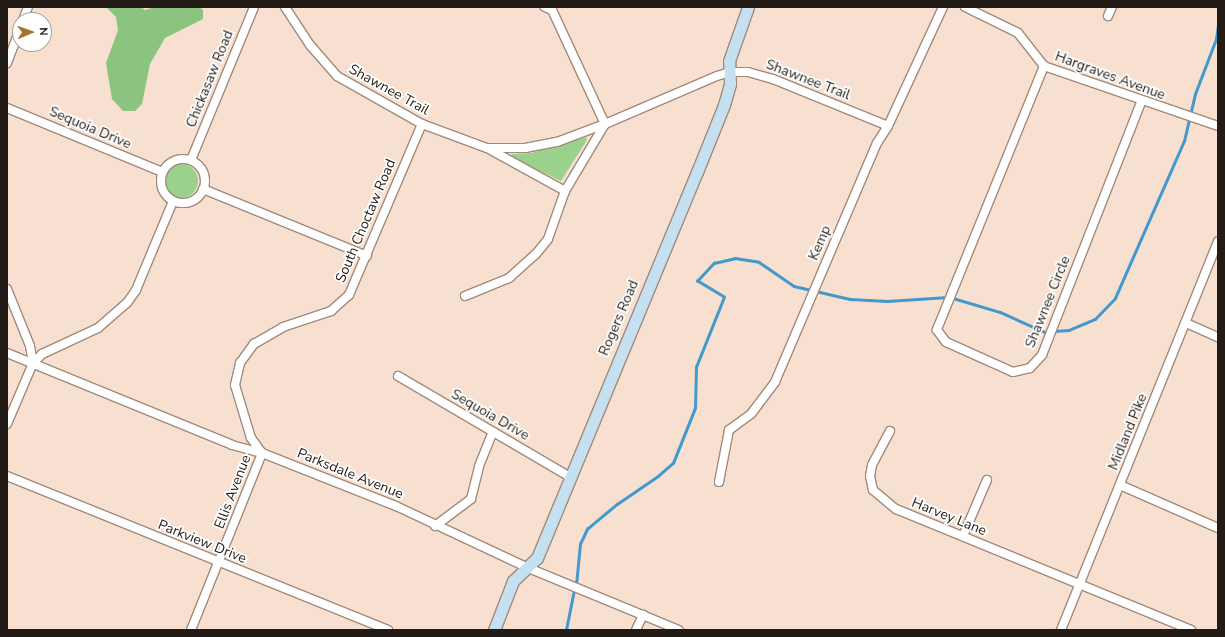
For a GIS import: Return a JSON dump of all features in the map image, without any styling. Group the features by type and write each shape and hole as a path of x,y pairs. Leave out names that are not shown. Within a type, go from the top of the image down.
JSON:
{"street":[{"name":"Chickasaw Road","path":"191,160 254,7"},
{"name":"Shawnee Trail","path":"286,7 310,45 337,76 422,124 487,148 565,191"},
{"path":"465,296 509,278 536,254 548,239 565,191 605,124 552,10 545,7"},
{"name":"Rogers Road","path":"494,630 514,581 526,567 537,558 724,105 730,84 729,61 747,7"},
{"name":"Kemp","path":"719,482 729,430 751,414 775,382 877,143 888,126 943,7"},
{"name":"Hargraves Avenue","path":"965,7 1018,33 1044,66 1141,102 1218,126"},
{"path":"1108,16 1112,7"},
{"path":"7,63 12,50"},
{"name":"Shawnee Circle","path":"1044,66 937,330 946,342 1013,372 1030,368 1042,355 1141,102"},
{"name":"Shawnee Trail","path":"487,148 525,148 557,142 605,124 730,72 748,72 773,78 888,126"},
{"name":"Sequoia Drive","path":"7,108 162,172"},
{"name":"South Choctaw Road","path":"262,453 251,438 235,386 240,363 254,344 283,327 331,311 349,295 367,256 422,124"},
{"path":"177,160 191,160 200,168 205,178 203,189 196,199 184,203 173,201 165,195 160,183 162,172 168,164 177,160"},
{"path":"203,189 367,256"},
{"path":"7,424 33,363 42,354 98,328 127,303 136,290 173,201"},
{"name":"Midland Pike","path":"1061,630 1218,242"},
{"path":"7,289 30,346 33,363"},
{"path":"1186,323 1218,337"},
{"name":"Parksdale Avenue","path":"7,353 232,445 262,453 396,506 435,526 526,567 679,630"},
{"name":"Sequoia Drive","path":"398,376 570,477"},
{"name":"Harvey Lane","path":"890,431 872,466 870,476 873,490 896,509 1080,583 1191,630"},
{"path":"435,526 471,499 479,466 493,432"},
{"name":"Ellis Avenue","path":"191,630 219,564 262,453"},
{"name":"Parkview Drive","path":"7,476 219,564 388,630"},
{"path":"963,536 987,480"},
{"path":"1120,486 1218,528"},
{"path":"636,630 643,615"}],"green space":[{"path":"106,7 141,7 145,10 155,7 200,7 203,10 203,19 165,38 150,64 142,104 135,111 123,111 112,99 106,63 118,30 116,17"},
{"path":"586,137 587,140 561,181 510,157 512,154 531,153"},
{"path":"178,164 184,164 193,169 197,175 197,187 193,193 184,198 178,198 169,193 164,184 164,178 169,169"}],"waterway":[{"path":"1054,331 1069,330 1095,319 1115,298 1184,141 1195,94 1216,39 1218,24"},
{"path":"576,585 580,544 587,529 617,504 658,476 673,463 695,408 696,367 724,297 697,281 714,263 735,258 759,262 794,286 850,299 887,301 948,297"},
{"path":"953,298 1000,312 1045,332 1049,332"},
{"path":"566,630 574,590"}]}
